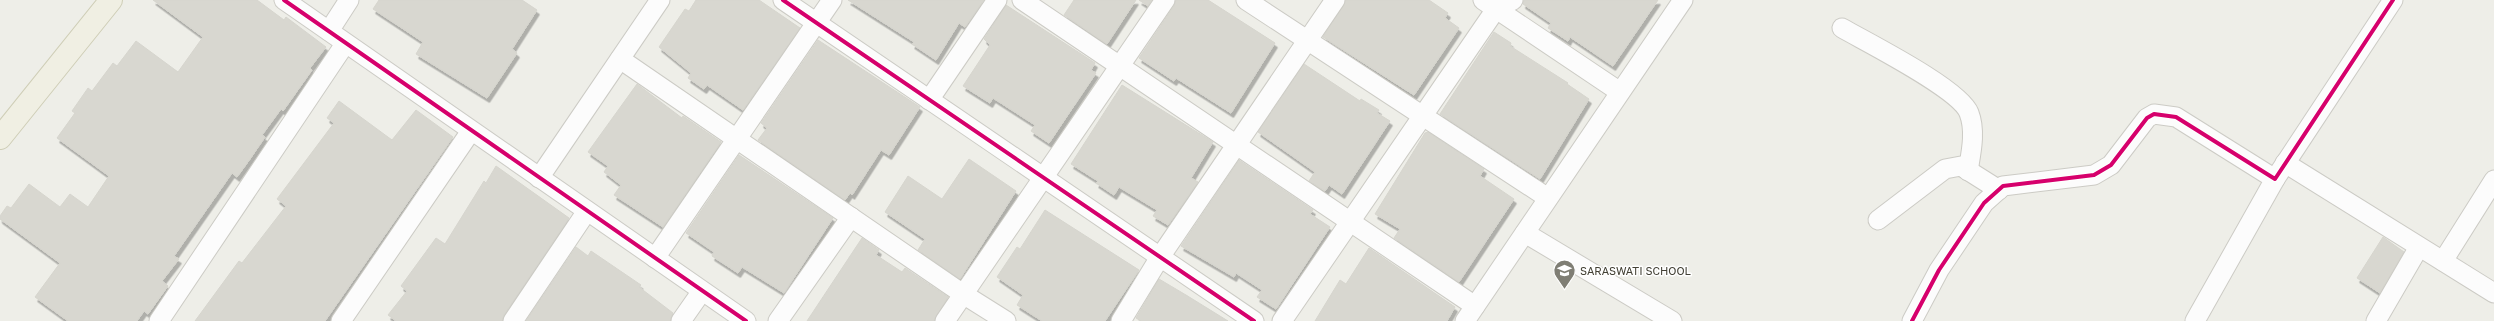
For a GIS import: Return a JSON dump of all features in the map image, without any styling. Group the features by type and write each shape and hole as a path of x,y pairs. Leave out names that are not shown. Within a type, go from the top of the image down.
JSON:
{"main road":[{"path":"0,138 111,0"}],"street":[{"path":"284,0 345,44 746,321"},
{"path":"329,31 349,0"},
{"path":"540,178 660,0"},
{"path":"782,0 1254,321"},
{"path":"654,258 832,0"},
{"path":"929,100 998,0"},
{"path":"1022,0 1350,222 1470,314 1683,0"},
{"path":"945,321 1165,0"},
{"path":"1246,0 1548,198"},
{"path":"1121,321 1160,257 1335,0"},
{"path":"2195,321 2280,171 2393,0"},
{"path":"1282,321 1423,116 1497,3 1620,92"},
{"path":"1842,28 1943,85 1969,112 1973,134 1968,171"},
{"path":"159,321 345,44"},
{"path":"620,59 963,294 1006,321"},
{"path":"1912,321 1948,258 1984,203 1998,190 2003,186 2094,175 2111,165 2147,118 2154,114 2176,117 2280,171 2419,247 2494,293"},
{"path":"342,321 471,131"},
{"path":"1878,220 1945,169 1957,166 1968,171 1998,190"},
{"path":"2443,261 2494,180"},
{"path":"513,321 587,211"},
{"path":"778,321 851,217"},
{"path":"1525,233 1672,321"},
{"path":"2376,321 2419,247"},
{"path":"681,321 702,290"}],"building":[{"path":"153,0 257,0 284,20 286,17 326,47 310,68 312,70 283,111 281,109 262,135 265,137 237,177 232,173 174,256 179,259 162,281 168,286 148,314 144,311 137,321 68,321 35,297 60,263 0,219 0,216 7,206 11,208 29,184 60,207 70,194 88,207 109,176 57,138 75,113 72,111 88,88 92,91 113,63 117,66 136,41 178,72 203,37"},
{"path":"379,0 522,0 537,10 512,49 517,53 487,98 416,54 423,42 373,9"},
{"path":"696,0 759,0 800,28 743,110 707,85 704,89 688,78 691,73 659,47 685,9 689,11"},
{"path":"848,0 984,0 965,27 959,23 936,60 912,44 914,42"},
{"path":"1074,0 1136,0 1107,44 1064,15"},
{"path":"1139,0 1152,0 1148,6"},
{"path":"1176,0 1208,0 1275,43 1231,113 1176,78 1174,81 1139,58 1174,6"},
{"path":"1346,0 1429,0 1448,13 1445,18 1459,28 1414,95 1323,37"},
{"path":"1524,0 1658,0 1613,66 1570,37 1568,41 1548,28 1551,23 1523,4"},
{"path":"1006,5 1095,63 1091,70 1096,73 1049,143 1031,131 1035,125 993,98 990,103 963,86 990,45 984,39"},
{"path":"1494,32 1511,43 1510,46 1568,83 1567,84 1589,99 1540,179 1440,114"},
{"path":"818,40 920,107 889,155 881,150 852,195 850,193 845,200 758,140 767,128 761,123"},
{"path":"1304,64 1360,101 1361,99 1379,110 1377,113 1390,121 1342,194 1329,185 1325,191 1309,181 1315,172 1258,132"},
{"path":"637,84 682,118 683,116 721,142 663,227 614,195 621,185 604,172 608,166 588,152"},
{"path":"1122,85 1213,142 1191,178 1198,182 1168,225 1153,216 1157,210 1119,187 1114,195 1096,183 1098,181 1071,164"},
{"path":"339,101 392,140 416,110 453,137 325,321 195,321 239,261 242,263 286,206 277,199 334,123 327,118"},
{"path":"1428,132 1484,169 1480,176 1514,199 1459,282 1394,238 1400,229 1375,214 1425,133"},
{"path":"739,155 833,218 784,293 742,267 738,273 712,256 714,252 686,233"},
{"path":"969,159 1016,191 960,279 918,250 925,239 885,212 908,176 942,199"},
{"path":"1239,160 1313,210 1310,214 1330,227 1276,309 1257,297 1262,290 1236,273 1234,277 1181,246"},
{"path":"496,166 569,218 504,315 502,321 396,321 388,315 407,291 401,286 436,238 445,244 484,181 486,183"},
{"path":"1045,210 1139,270 1105,321 1042,321 1017,305 1023,295 997,277 1017,247 1020,249"},
{"path":"2383,237 2404,252 2380,293 2357,278"},
{"path":"862,238 879,250 876,255 902,272 905,268 948,297 934,321 807,321"},
{"path":"576,247 588,256 591,251 641,285 639,287 673,313 670,321 526,321"},
{"path":"1369,248 1455,307 1447,321 1315,321 1340,280 1346,284"},
{"path":"1159,279 1228,321 1141,321 1136,318"}],"cycle path":[{"path":"284,0 746,321"},
{"path":"783,0 1254,321"},
{"path":"1912,321 1939,270 1984,203 2003,186 2094,175 2111,165 2147,118 2154,114 2176,117 2275,179 2393,0"}],"place":[{"name":"SARASWATI SCHOOL","path":"1565,290"}]}
